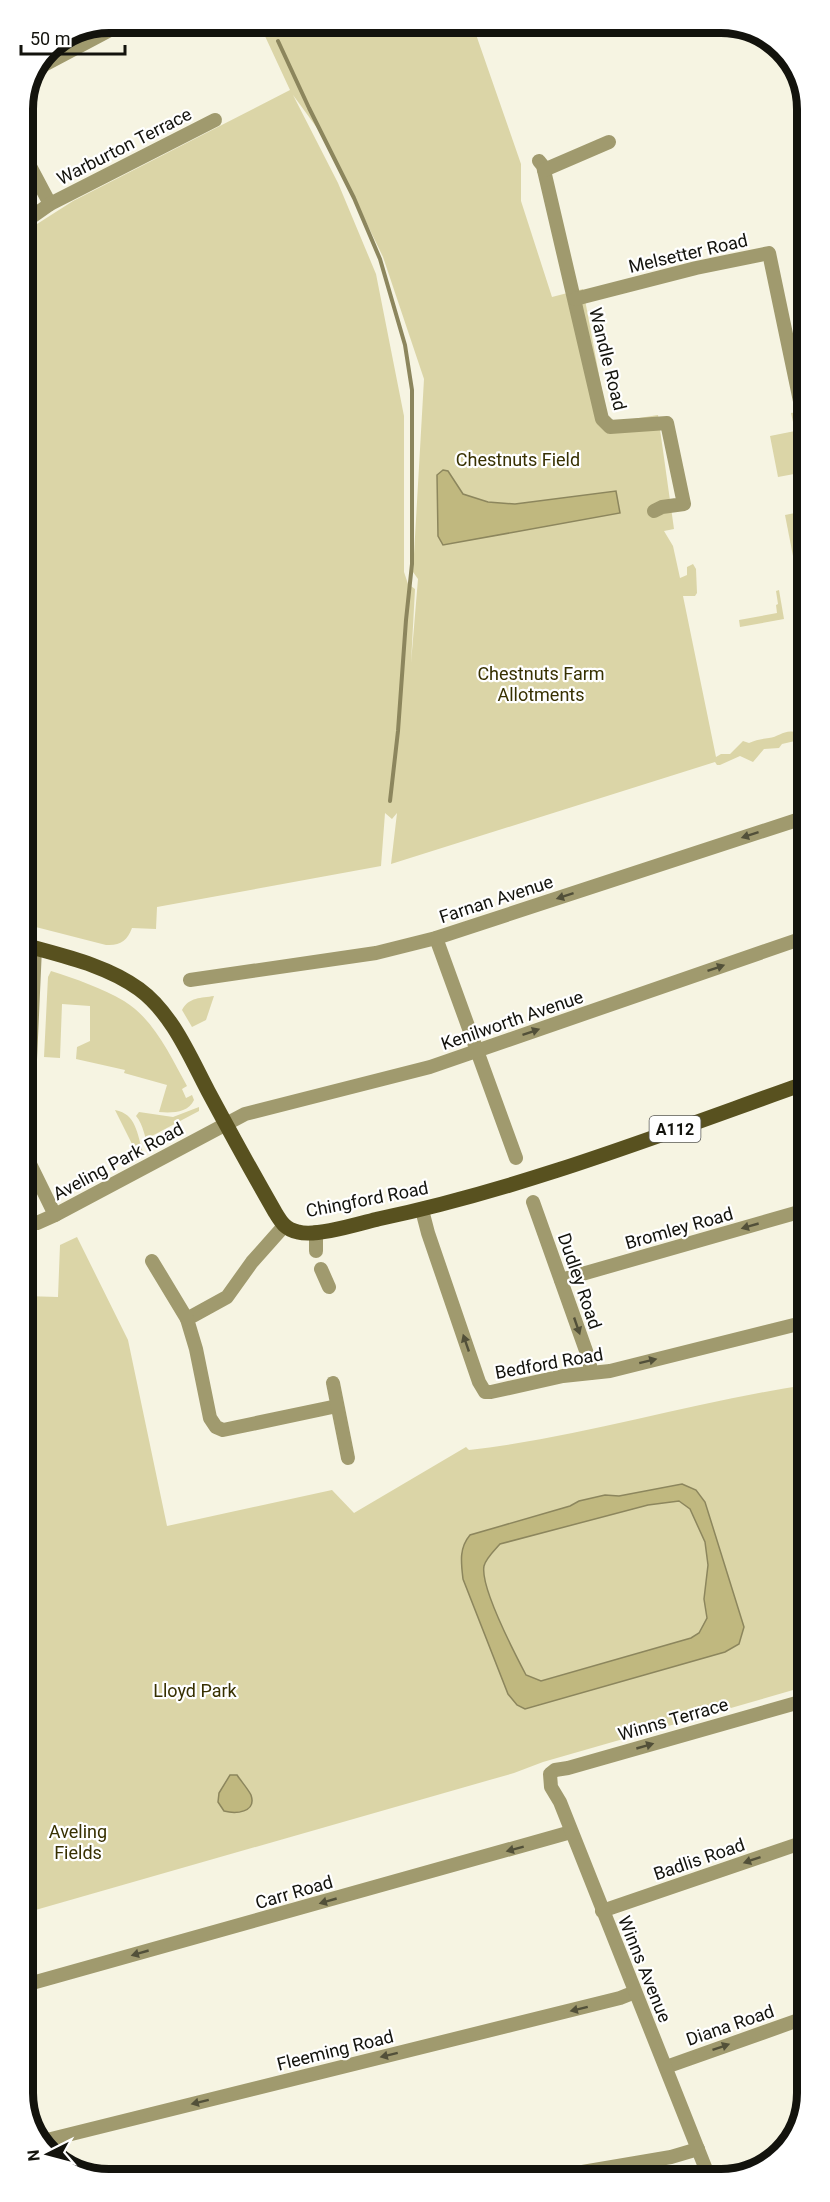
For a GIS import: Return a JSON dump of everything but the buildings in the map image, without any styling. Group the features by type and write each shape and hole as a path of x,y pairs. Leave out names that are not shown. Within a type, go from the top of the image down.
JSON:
{"main road":[{"name":"Chingford Road","path":"33,947 95,966 130,983 157,1005 172,1025 284,1226 298,1232 316,1232 422,1210 543,1176 797,1086"}],"street":[{"path":"51,61 102,33"},
{"name":"Warburton Terrace","path":"33,216 50,204 215,120"},
{"name":"Wandle Road","path":"609,142 541,166 575,299 602,419 610,427 667,423 684,504 662,507 654,511"},
{"name":"Warburton Terrace","path":"33,172 50,204"},
{"name":"Melsetter Road","path":"575,299 696,268 769,253 797,386"},
{"name":"Farnan Avenue","path":"190,980 376,953 436,938 797,820"},
{"path":"436,938 516,1158"},
{"name":"Kenilworth Avenue","path":"227,1124 245,1114 430,1067 797,940"},
{"name":"Aveling Park Road","path":"33,1223 55,1215 227,1124"},
{"path":"33,1169 55,1215"},
{"name":"Dudley Road","path":"533,1202 590,1362 590,1373"},
{"name":"Bedford Road","path":"422,1210 482,1389 491,1392 563,1376 610,1371 797,1324"},
{"name":"Bromley Road","path":"561,1280 797,1213"},
{"path":"187,1319 227,1298 252,1262 284,1226"},
{"path":"316,1232 316,1251"},
{"path":"152,1261 187,1319 196,1349 210,1418 216,1427 223,1430 337,1406"},
{"path":"321,1269 329,1287"},
{"path":"333,1383 348,1458"},
{"name":"Winns Terrace","path":"550,1774 555,1770 797,1703"},
{"name":"Winns Avenue","path":"550,1774 549,1781 706,2169"},
{"name":"Carr Road","path":"33,1983 571,1832"},
{"name":"Badlis Road","path":"602,1911 797,1844"},
{"name":"Fleeming Road","path":"78,2132 620,1998 635,1992"},
{"name":"Diana Road","path":"666,2067 797,2021"},
{"path":"600,2169 671,2157 698,2149"}],"green space":[{"path":"475,33 521,164 521,201 552,297 583,289 608,423 658,415 674,529 664,531 673,546 680,578 687,575 687,567 693,564 696,569 697,593 695,596 683,596 716,757 721,754 730,754 743,741 749,743 786,732 797,733 795,741 782,744 779,748 764,749 753,762 740,756 720,765 715,762 391,864 397,813 392,819 385,813 381,866 157,907 156,929 132,928 122,942 106,945 33,926 33,227 73,201 290,90 264,34","holes":["293,95 328,143 383,257 424,379 413,572 418,579 411,663 415,589 408,584 404,572 404,416 376,274 338,183"]},
{"path":"797,412 797,473 778,477 770,436 795,431 791,413"},
{"path":"797,513 797,555 793,556 785,515"},
{"path":"779,590 784,619 740,627 739,620 777,613 776,591"},
{"path":"51,971 107,992 124,1001 144,1018 168,1051 187,1086 182,1089 186,1098 192,1095 194,1100 188,1108 159,1112 167,1085 124,1073 125,1070 76,1059 77,1047 90,1041 90,1006 62,1004 60,1058 44,1057 48,977"},
{"path":"214,996 206,1020 192,1027 182,1010 196,999"},
{"path":"199,1107 199,1111 150,1137 155,1147 150,1149 141,1123 136,1116 139,1112 173,1117"},
{"path":"115,1110 128,1116 135,1126 143,1152 138,1156"},
{"name":"Lloyd Park","path":"77,1237 128,1340 167,1526 332,1490 354,1513 466,1447 469,1450 554,1437 722,1400 797,1386 797,1689 543,1762 514,1773 33,1911 33,1296 58,1297 60,1245"}],"shaded area":[{"path":"443,470 448,471 463,494 488,502 515,504 616,491 620,513 443,545 438,536 437,475"},
{"path":"682,1484 696,1490 705,1502 744,1627 739,1644 725,1652 525,1709 517,1705 508,1694 463,1579 461,1561 466,1540 470,1535 570,1506 579,1501 605,1495 619,1496","holes":["679,1501 690,1509 705,1542 708,1565 704,1599 707,1618 699,1633 691,1638 541,1681 526,1675 499,1621 484,1576 485,1563 500,1544 648,1505"]},
{"path":"230,1775 237,1775 251,1795 251,1806 244,1811 224,1811 218,1802 219,1793"}],"waterway":[{"path":"278,41 354,198 380,259 405,345 412,390 412,564 390,801"}],"park label":[{"name":"Chestnuts Field","path":"518,459"},
{"name":"Chestnuts Farm Allotments","path":"541,683"},
{"name":"Aveling Fields","path":"78,1841"}]}
